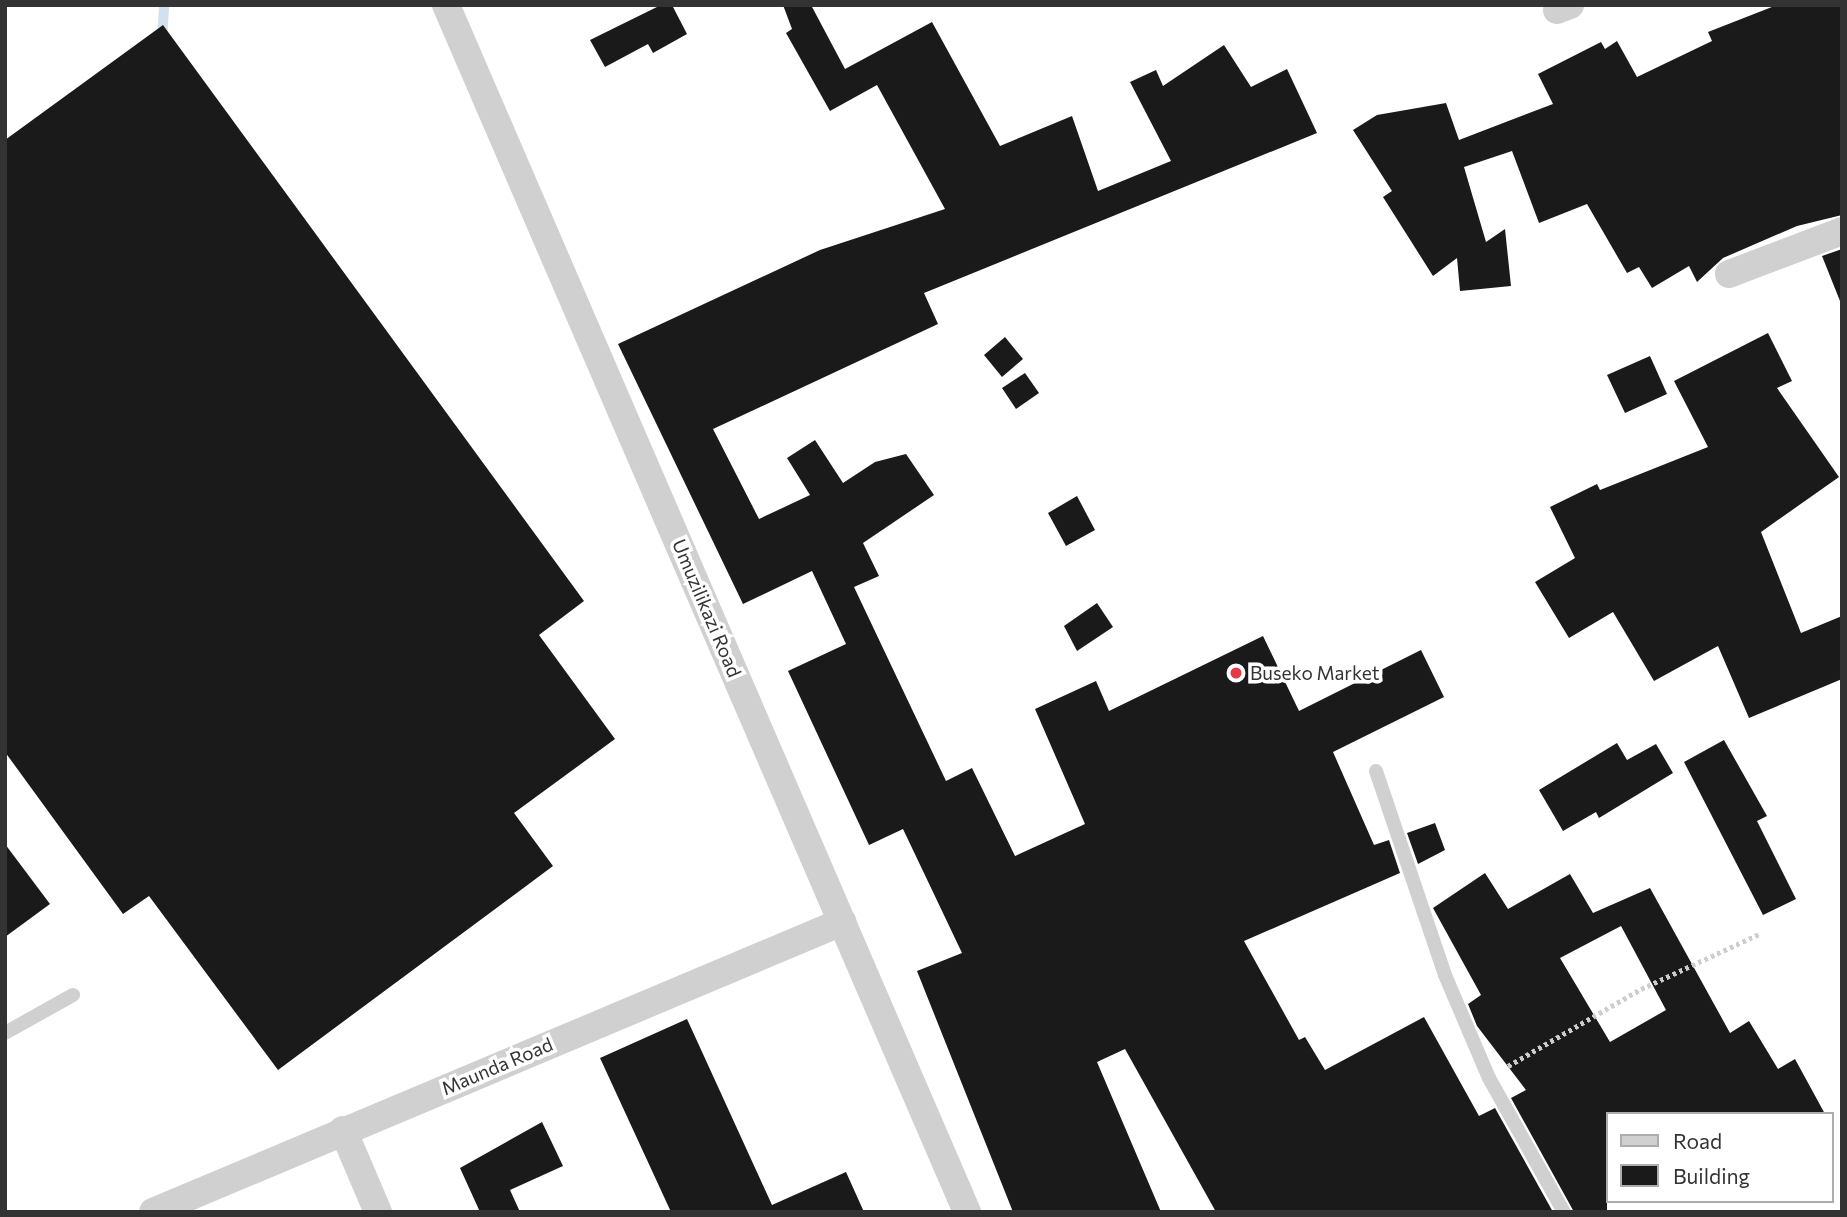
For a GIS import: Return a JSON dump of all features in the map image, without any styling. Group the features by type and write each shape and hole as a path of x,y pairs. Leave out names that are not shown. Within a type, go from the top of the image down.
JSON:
{"street":[{"name":"Umuzilikazi Road","path":"446,5 967,1212"},
{"path":"1729,274 1842,231"},
{"name":"Maunda Road","path":"153,1212 842,922"},
{"path":"344,1130 378,1212"}],"lane":[{"path":"1376,771 1436,951 1489,1077 1564,1212"},
{"path":"5,1033 73,995"}],"path":[{"path":"1489,1077 1641,989 1761,933"}],"building":[{"path":"661,5 672,5 687,34 653,53 648,44 605,67 590,40"},
{"path":"783,5 811,5 845,69 932,22 1000,146 1072,116 1098,191 1171,161 1130,82 1156,70 1163,86 1224,45 1251,87 1287,69 1317,133 924,293 938,324 713,429 759,519 810,495 787,458 815,440 843,483 875,462 906,454 934,495 863,543 879,576 854,587 946,781 972,768 1015,856 1085,824 1035,709 1096,681 1109,711 1263,636 1299,711 1421,650 1444,697 1333,752 1374,845 1389,840 1400,873 1244,941 1299,1040 1305,1037 1325,1070 1424,1017 1479,1116 1495,1108 1553,1212 1216,1212 1125,1049 1097,1062 1161,1212 1013,1212 917,971 962,953 903,829 869,845 788,671 846,644 812,571 743,604 618,344 820,250 945,209 877,85 830,111 786,33 792,29"},
{"path":"1777,5 1842,5 1842,215 1797,226 1723,258 1697,282 1689,266 1652,288 1639,267 1627,273 1587,204 1539,223 1512,151 1464,167 1486,242 1505,229 1511,286 1460,291 1457,258 1433,276 1383,197 1392,191 1353,130 1377,115 1446,103 1459,140 1553,104 1538,74 1601,42 1605,49 1617,41 1637,77 1712,41 1708,32"},
{"path":"163,25 584,601 539,635 615,739 514,813 553,866 278,1070 149,896 123,914 5,752 5,140"},
{"path":"1842,249 1842,301 1840,301 1822,256"},
{"path":"1768,333 1792,381 1777,388 1839,477 1761,532 1801,633 1842,616 1842,679 1749,718 1718,646 1654,681 1613,612 1569,638 1535,582 1575,558 1550,507 1597,484 1600,490 1708,447 1674,381"},
{"path":"1005,337 1023,359 1002,377 984,355"},
{"path":"1650,356 1667,394 1625,413 1607,375"},
{"path":"1025,373 1039,393 1016,409 1002,388"},
{"path":"1077,496 1095,530 1066,546 1048,513"},
{"path":"1097,603 1113,627 1077,651 1064,626"},
{"path":"1724,740 1767,816 1757,821 1796,899 1763,915 1684,762"},
{"path":"1617,743 1627,760 1656,744 1673,773 1599,818 1596,812 1563,831 1539,790"},
{"path":"1435,823 1445,850 1418,864 1407,833"},
{"path":"5,844 50,904 5,937"},
{"path":"1485,873 1508,909 1570,874 1593,913 1650,888 1730,1033 1749,1021 1778,1069 1795,1059 1824,1112 1605,1112 1607,1212 1574,1212 1511,1098 1526,1090 1477,1026 1468,1004 1481,995 1433,908","holes":["1621,926 1666,1010 1610,1042 1560,958"]},
{"path":"687,1019 772,1205 846,1172 864,1212 671,1212 600,1058"},
{"path":"542,1122 563,1166 510,1190 520,1212 480,1212 460,1168"}],"waterway":[{"path":"162,37 164,5"}],"place":[{"name":"Buseko Market","path":"1236,673"}]}
